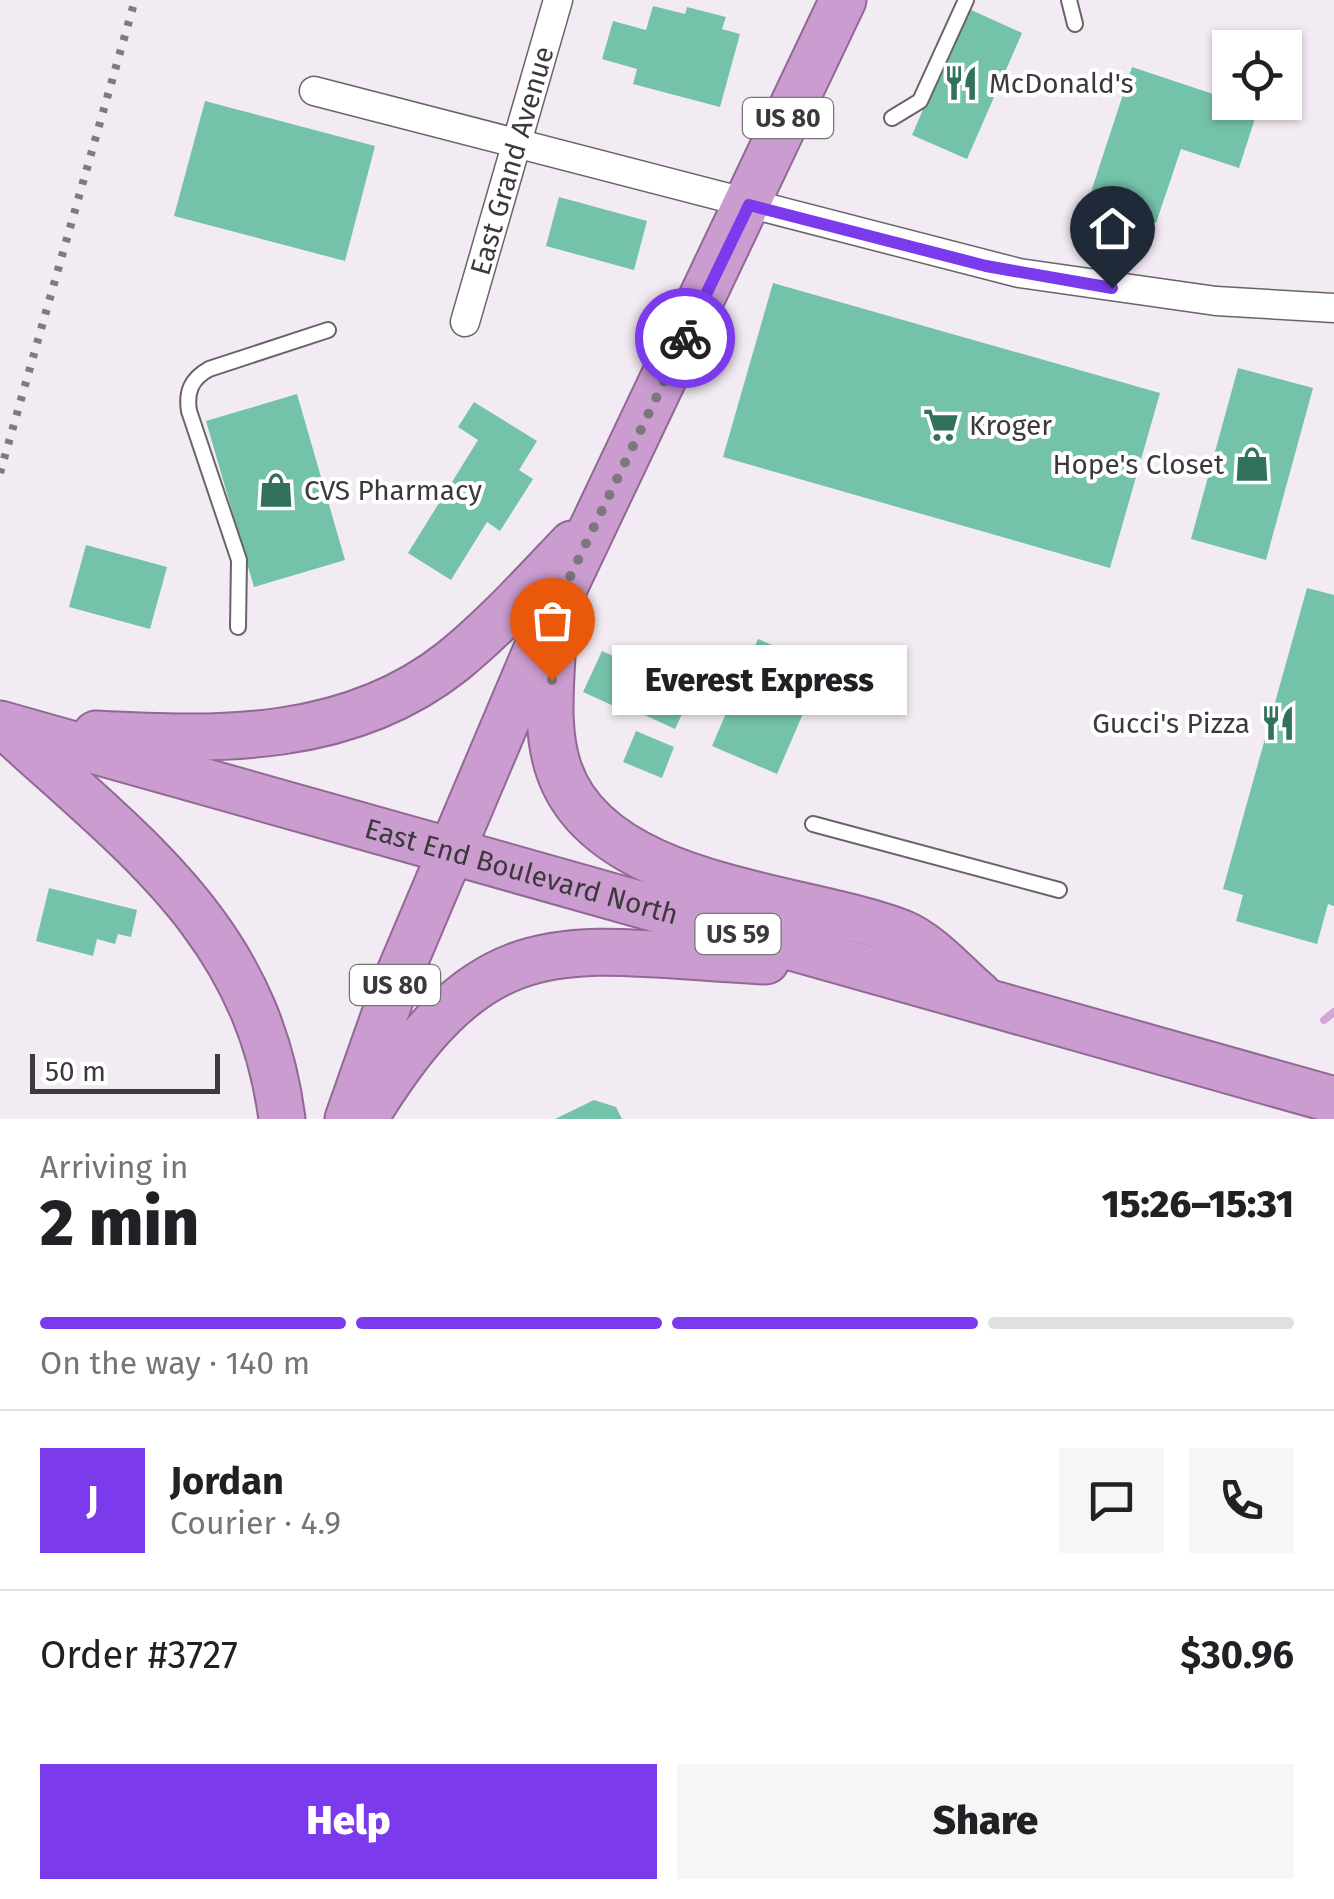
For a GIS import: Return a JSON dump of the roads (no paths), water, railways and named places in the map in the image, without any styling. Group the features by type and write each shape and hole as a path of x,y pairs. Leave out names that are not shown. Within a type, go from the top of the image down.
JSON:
{"highway":[{"name":"US 80","path":"348,1119 398,977 553,612 843,0"},
{"path":"2,725 186,738 273,733 339,721 421,684 454,660 602,513"},
{"path":"553,612 551,714 558,766 575,802 604,832 638,854 690,875 906,934 993,1006"},
{"path":"2,725 164,871 197,911 224,950 254,1012 282,1119"},
{"name":"East End Boulevard North","path":"2,725 1334,1100"},
{"path":"365,1119 404,1057 450,1005 492,975 541,956 586,952 849,965"}],"street":[{"name":"East Grand Avenue","path":"464,322 558,0"},
{"path":"314,92 1019,274 1216,301 1334,308"}],"lane":[{"path":"892,118 920,102 966,0"},
{"path":"1069,0 1075,24"},
{"path":"238,627 239,560 190,412 188,392 193,381 208,369 328,330"},
{"path":"813,824 1059,890"}],"waterway":[{"path":"1324,1020 1334,1012"}],"railway":[{"path":"0,473 135,0"}],"place":[{"name":"McDonald's","path":"961,83"},
{"name":"Kroger","path":"941,425"},
{"name":"Hope's Closet","path":"1252,464"},
{"name":"CVS Pharmacy","path":"276,490"},
{"name":"Everest Express","path":"552,680"},
{"name":"Gucci's Pizza","path":"1278,723"}]}
